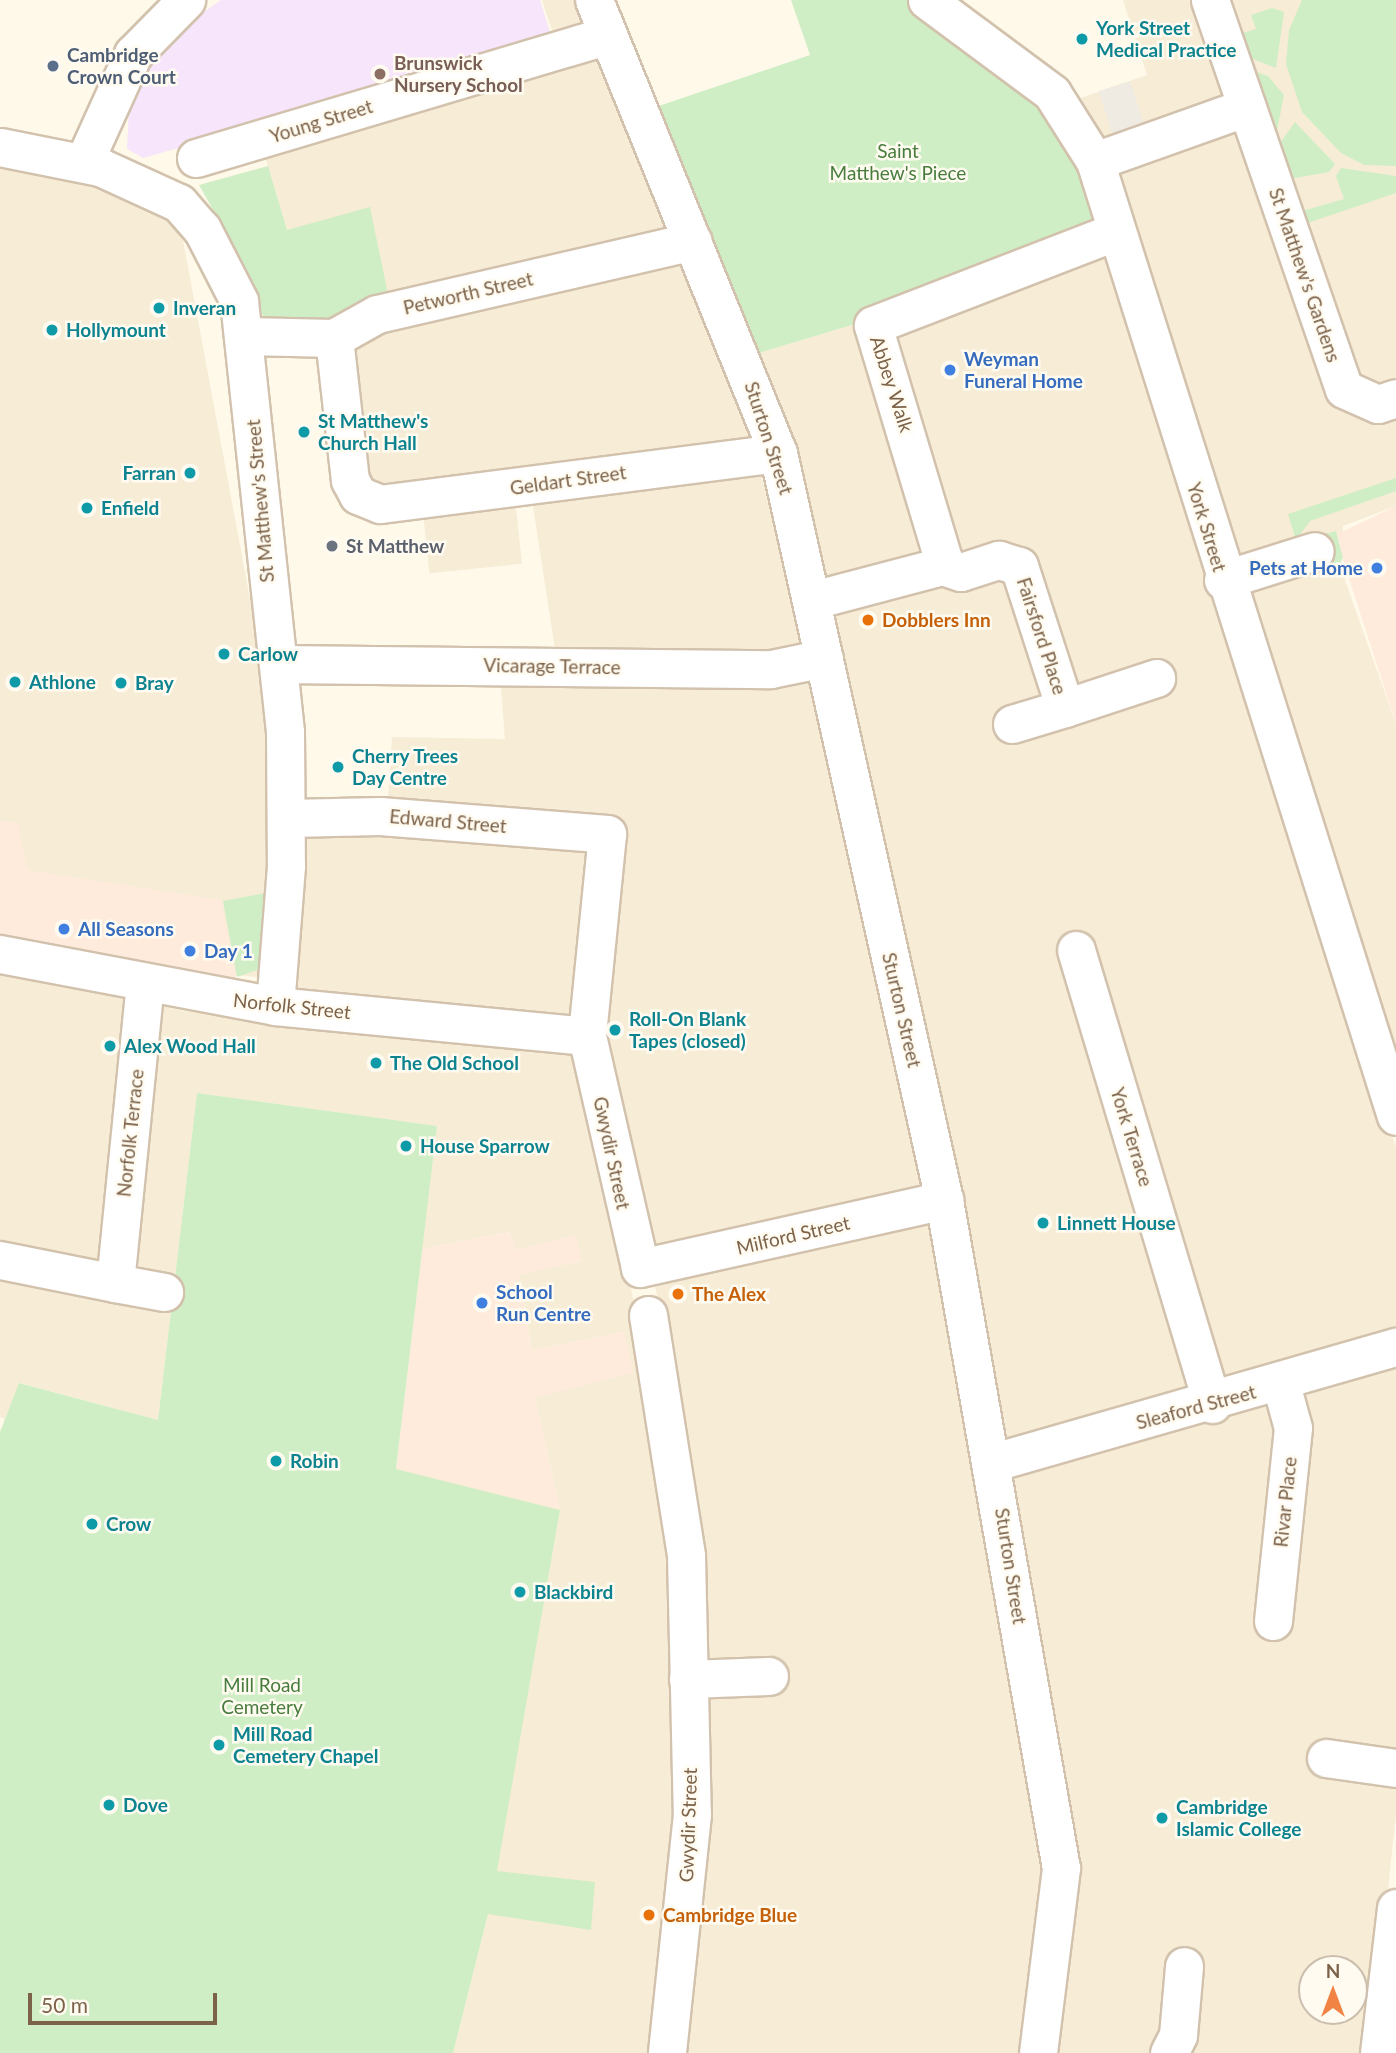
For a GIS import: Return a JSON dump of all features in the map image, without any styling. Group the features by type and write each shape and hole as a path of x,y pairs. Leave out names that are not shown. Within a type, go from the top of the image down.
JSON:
{"street":[{"path":"84,162 133,54 186,0"},
{"name":"Sturton Street","path":"594,0 778,453 813,600 944,1200 994,1462 1061,1868 1040,2053"},
{"name":"York Street","path":"927,0 1052,93 1095,161 1114,232 1223,580 1396,1116"},
{"name":"St Matthew's Gardens","path":"1210,0 1344,389 1378,404 1396,398"},
{"name":"Young Street","path":"195,158 608,35"},
{"path":"1095,161 1247,107"},
{"name":"St Matthew's Street","path":"0,147 84,162 179,203 226,268 246,336 279,664 288,818 275,1006"},
{"name":"Abbey Walk","path":"939,565 941,539 873,326 1114,232"},
{"name":"Petworth Street","path":"334,338 377,314 693,241"},
{"path":"246,336 334,338"},
{"name":"Geldart Street","path":"334,338 350,480 358,495 380,504 778,453"},
{"path":"1223,580 1315,551"},
{"name":"Fairsford Place","path":"939,565 961,572 999,560 1019,566 1065,708"},
{"path":"813,600 939,565"},
{"name":"Vicarage Terrace","path":"279,664 771,669 824,658"},
{"name":"Fairsford Place","path":"1012,724 1156,678"},
{"name":"Edward Street","path":"288,818 380,816 607,834"},
{"name":"Gwydir Street","path":"607,834 587,1036 640,1268"},
{"name":"York Terrace","path":"1076,950 1212,1404"},
{"name":"Norfolk Street","path":"0,954 275,1006 587,1036"},
{"name":"Norfolk Terrace","path":"115,1283 145,983"},
{"name":"Milford Street","path":"640,1268 944,1200"},
{"path":"0,1260 164,1292"},
{"name":"Gwydir Street","path":"648,1315 683,1516 692,1814 667,2053"},
{"name":"Sleaford Street","path":"994,1462 1282,1384 1396,1347"},
{"name":"Rivar Place","path":"1273,1621 1293,1428 1282,1384"},
{"path":"688,1679 769,1676"},
{"path":"1326,1758 1396,1768"},
{"path":"1385,2052 1396,1908"},
{"path":"1169,2053 1178,2035 1184,1966"}],"shaded area":[{"path":"221,0 540,0 553,42 143,158 127,149 130,88 158,44"},
{"path":"542,0 588,0 678,233 390,304 287,230 263,150 563,64"},
{"path":"1123,0 1396,0 1396,506 1343,526 1341,569 1396,724 1396,1066 1081,98 1147,75"},
{"path":"1130,81 1145,126 1113,136 1099,91"},
{"path":"0,166 154,201 182,235 276,738 265,978 186,970 0,925"},
{"path":"1109,247 1396,1148 1396,1342 1005,1447 742,358"},
{"path":"693,259 735,371 940,1186 644,1261 591,1032 296,1005 305,830 386,828 392,737 505,739 500,676 559,675 528,474 376,490 360,476 353,346 366,331"},
{"path":"515,498 522,564 429,573 423,508"},
{"path":"1396,506 1396,724 1335,535"},
{"path":"0,821 18,823 27,870 221,900 239,994 0,947"},
{"path":"0,967 183,1011 579,1042 679,1515 688,1803 659,2053 453,2053 488,1914 560,1510 535,1398 624,1332 532,1350 519,1274 581,1261 516,1250 509,1232 422,1249 437,1126 197,1093 158,1420 20,1383 5,1419 0,1417"},
{"path":"941,1206 1052,1878 1031,2053 672,2053 689,1467 653,1274"},
{"path":"509,1232 516,1250 576,1235 581,1261 519,1275 532,1350 624,1332 633,1373 535,1398 560,1510 396,1470 422,1249"},
{"path":"1396,1368 1396,1813 1371,2053 1056,2053 1077,1874 1011,1472"}],"green space":[{"name":"Saint Matthew's Piece","path":"791,0 910,0 1061,115 1105,232 855,324 742,358 638,113 810,55"},
{"path":"1302,0 1396,0 1396,166 1364,165 1341,153 1302,112 1286,64 1289,30"},
{"path":"1272,8 1284,12 1276,68 1248,57 1240,34 1256,29 1251,15"},
{"path":"1246,68 1268,76 1284,95 1276,136"},
{"path":"1295,122 1335,164 1329,172 1284,180 1275,150"},
{"path":"268,166 287,230 370,207 390,304 338,322 265,322 248,272 199,185"},
{"path":"1341,168 1396,176 1396,193 1299,226 1295,213 1344,199 1336,176"},
{"path":"1396,478 1396,491 1310,521 1296,540 1288,514"},
{"path":"1336,531 1343,558 1335,570 1324,545 1324,534"},
{"path":"271,892 267,952 257,970 237,977 223,901"},
{"name":"Mill Road Cemetery","path":"197,1093 437,1126 396,1469 560,1510 497,1871 595,1882 591,1930 488,1914 453,2053 0,2053 0,1432 19,1383 158,1420"}],"place":[{"name":"York Street Medical Practice","path":"1082,39"},
{"name":"Cambridge Crown Court","path":"53,66"},
{"name":"Brunswick Nursery School","path":"380,74"},
{"name":"Inveran","path":"159,308"},
{"name":"Hollymount","path":"52,330"},
{"name":"Weyman Funeral Home","path":"950,370"},
{"name":"St Matthew's Church Hall","path":"304,432"},
{"name":"Farran","path":"190,473"},
{"name":"Enfield","path":"87,508"},
{"name":"St Matthew","path":"332,546"},
{"name":"Pets at Home","path":"1377,568"},
{"name":"Dobblers Inn","path":"868,620"},
{"name":"Carlow","path":"224,654"},
{"name":"Athlone","path":"15,682"},
{"name":"Bray","path":"121,683"},
{"name":"Cherry Trees Day Centre","path":"338,767"},
{"name":"All Seasons","path":"64,929"},
{"name":"Day 1","path":"190,951"},
{"name":"Roll-On Blank Tapes (closed)","path":"615,1030"},
{"name":"Alex Wood Hall","path":"110,1046"},
{"name":"The Old School","path":"376,1063"},
{"name":"House Sparrow","path":"406,1146"},
{"name":"Linnett House","path":"1043,1223"},
{"name":"The Alex","path":"678,1294"},
{"name":"School Run Centre","path":"482,1303"},
{"name":"Robin","path":"276,1461"},
{"name":"Crow","path":"92,1524"},
{"name":"Blackbird","path":"520,1592"},
{"name":"Mill Road Cemetery Chapel","path":"219,1745"},
{"name":"Dove","path":"109,1805"},
{"name":"Cambridge Islamic College","path":"1162,1818"},
{"name":"Cambridge Blue","path":"649,1915"}]}
